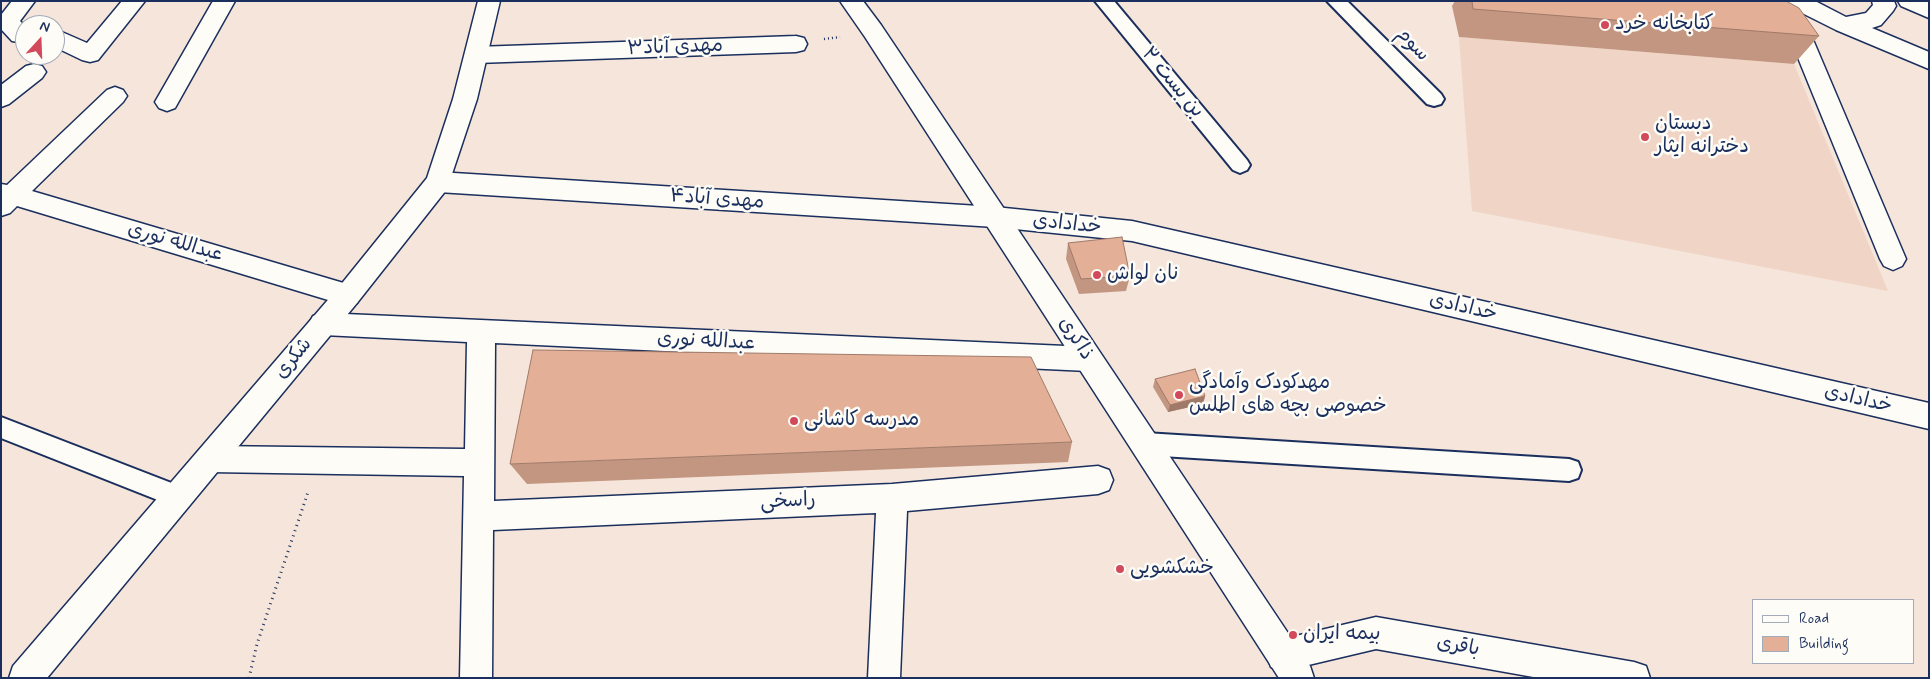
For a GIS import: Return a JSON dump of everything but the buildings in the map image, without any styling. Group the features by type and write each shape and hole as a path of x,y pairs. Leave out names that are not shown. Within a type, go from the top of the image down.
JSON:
{"street":[{"path":"15,30 8,22 24,1"},
{"path":"65,42 90,54 134,1"},
{"path":"167,102 224,1"},
{"name":"شکری","path":"25,678 348,295 438,182 466,99 489,1"},
{"name":"ذاکری","path":"851,1 873,31 1291,666"},
{"path":"1786,1 1893,259"},
{"path":"1796,1 1929,61"},
{"path":"1844,24 1873,20 1884,6 1883,1"},
{"path":"1909,1 1929,10"},
{"name":"مهدی آباد۳","path":"476,55 796,44"},
{"path":"1,98 34,72"},
{"path":"5,198 115,96"},
{"name":"مهدی آباد۴","path":"438,182 995,218"},
{"name":"عبدالله نوری","path":"5,198 348,295"},
{"name":"خدادادی","path":"995,218 1132,231 1929,416"},
{"name":"عبدالله نوری","path":"323,324 1088,358"},
{"path":"476,678 481,332"},
{"path":"210,459 479,463"},
{"name":"راسخی","path":"478,516 892,498 1098,480"},
{"path":"884,678 892,498"},
{"name":"باقری","path":"1291,666 1376,633 1634,678"}],"lane":[{"name":"بن بست ۲","path":"1104,1 1240,165"},
{"name":"سوم","path":"1336,1 1434,99"},
{"path":"1,427 178,497"},
{"path":"1145,444 1569,470"}],"path":[{"path":"796,44 873,31"},
{"path":"249,678 257,644 319,461"}],"shaded area":[{"name":"دبستان دخترانه ایثار","path":"1459,37 1794,64 1888,291 1472,211"}],"place":[{"name":"کتابخانه خرد","path":"1605,25"},
{"name":"دبستان دخترانه ایثار","path":"1645,137"},
{"name":"نان لواش","path":"1097,275"},
{"name":"مهدکودک وآمادگی خصوصی بچه های اطلس","path":"1179,395"},
{"name":"مدرسه کاشانی","path":"794,421"},
{"name":"خشکشویی","path":"1120,569"},
{"name":"بیمه ایران","path":"1293,635"}]}
